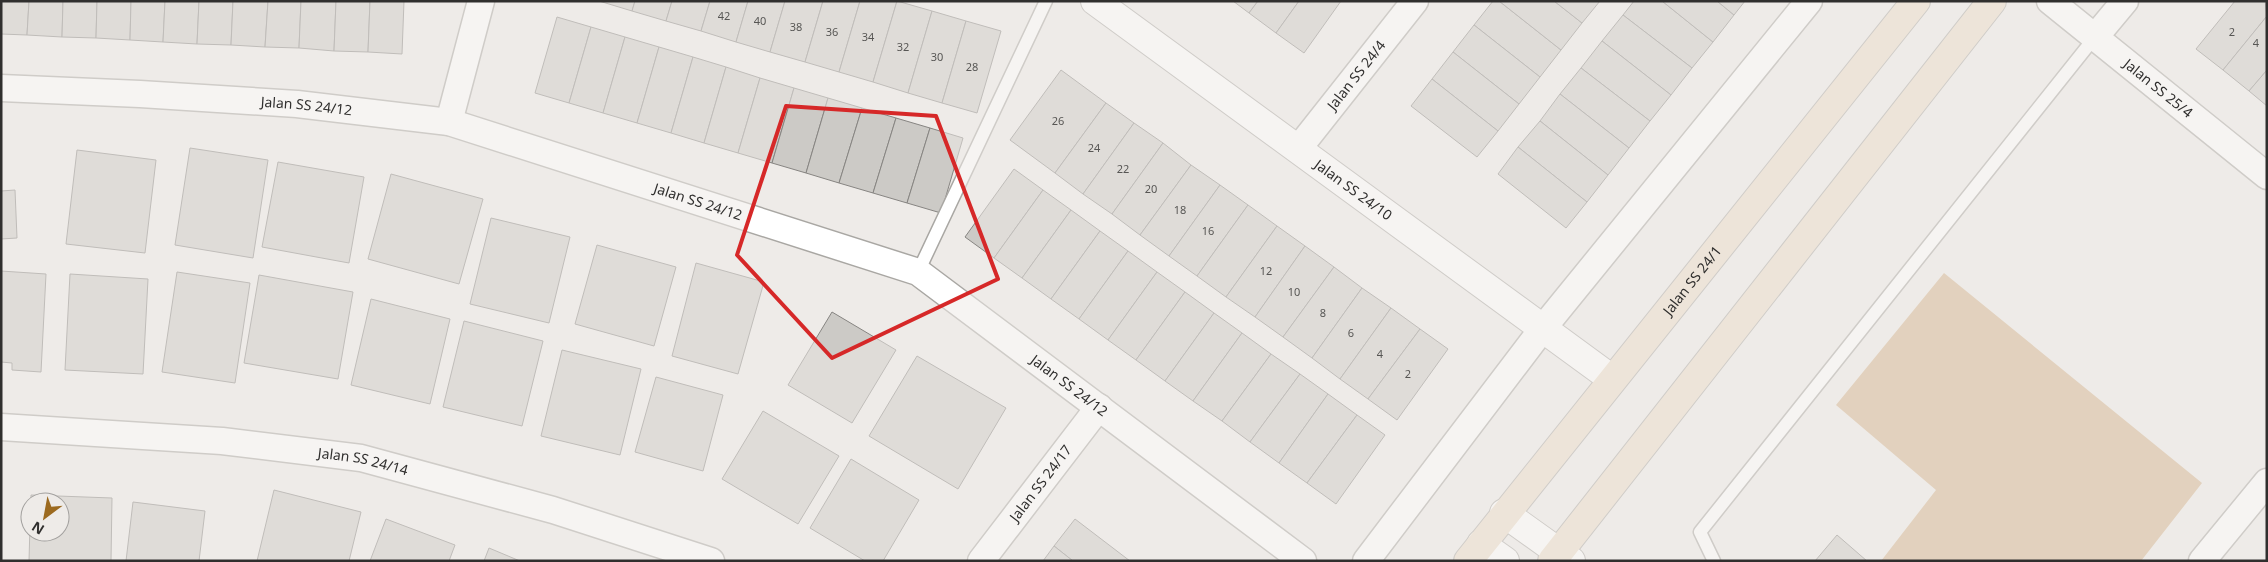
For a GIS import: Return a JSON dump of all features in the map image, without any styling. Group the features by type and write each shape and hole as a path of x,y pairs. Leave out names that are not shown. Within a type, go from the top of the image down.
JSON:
{"main road":[{"name":"Jalan SS 24/1","path":"1474,552 1916,1"},
{"path":"1561,558 1992,1"}],"street":[{"path":"448,122 481,1"},
{"name":"Jalan SS 24/10","path":"1095,1 1612,379"},
{"name":"Jalan SS 24/4","path":"1298,149 1415,1"},
{"path":"1366,561 1543,328 1809,1"},
{"name":"Jalan SS 25/4","path":"2050,1 2267,176"},
{"path":"2095,37 2125,1"},
{"name":"Jalan SS 24/12","path":"1,88 140,94 297,104 448,122 918,272 1303,561"},
{"name":"Jalan SS 24/17","path":"981,561 1099,406"},
{"name":"Jalan SS 24/14","path":"1,427 222,441 361,458 553,510 711,561"},
{"path":"2202,561 2267,482"},
{"path":"1504,513 1561,558"},
{"path":"1474,552 1505,561"}],"lane":[{"path":"918,272 1046,1"},
{"path":"1714,561 1700,532 2095,37"}],"highlighted area":[{"path":"786,106 936,116 998,279 832,358 737,255"}],"shaded area":[{"path":"1944,273 2202,483 2141,561 1881,561 1936,490 1836,405"}],"building":[{"path":"1,1 29,1 27,35 1,34"},
{"path":"29,1 63,1 62,37 27,35"},
{"path":"63,1 97,1 96,38 62,37"},
{"path":"97,1 131,1 130,40 96,38"},
{"path":"131,1 165,1 163,42 130,40"},
{"path":"165,1 199,1 197,44 163,42"},
{"path":"199,1 233,1 231,45 197,44"},
{"path":"233,1 268,1 265,47 231,45"},
{"path":"268,1 301,1 299,48 265,47"},
{"path":"301,1 336,1 334,51 299,48"},
{"path":"336,1 370,1 368,52 334,51"},
{"path":"370,1 404,1 402,54 368,52"},
{"path":"599,1 635,1 632,11"},
{"path":"635,1 672,1 666,21 632,11"},
{"path":"672,1 710,1 701,31 666,21"},
{"path":"710,1 748,1 736,42 701,31"},
{"path":"748,1 785,1 770,52 736,42"},
{"path":"785,1 823,1 805,62 770,52"},
{"path":"823,1 860,1 839,72 805,62"},
{"path":"860,1 897,1 873,82 839,72"},
{"path":"897,1 932,11 908,93 873,82"},
{"path":"1233,1 1258,1 1249,13"},
{"path":"1258,1 1299,1 1276,33 1249,13"},
{"path":"1299,1 1341,1 1304,53 1276,33"},
{"path":"1493,1 1499,1 1561,50 1540,77 1474,25"},
{"path":"1499,1 1554,1 1582,23 1561,50"},
{"path":"1554,1 1600,1 1582,23"},
{"path":"1634,1 1662,1 1713,42 1692,68 1623,15"},
{"path":"1662,1 1717,1 1734,15 1713,42"},
{"path":"1717,1 1745,1 1734,15"},
{"path":"2235,1 2265,1 2267,16 2223,70 2196,49"},
{"path":"932,11 966,21 942,103 908,93"},
{"path":"1623,15 1692,68 1671,95 1602,41"},
{"path":"2267,16 2267,70 2249,91 2223,70"},
{"path":"557,17 591,27 569,103 535,93"},
{"path":"966,21 1001,31 977,113 942,103"},
{"path":"1474,25 1540,77 1519,104 1453,52"},
{"path":"591,27 625,37 603,113 569,103"},
{"path":"625,37 659,47 637,123 603,113"},
{"path":"1602,41 1671,95 1650,121 1581,68"},
{"path":"659,47 693,57 671,133 637,123"},
{"path":"1453,52 1519,104 1498,131 1432,79"},
{"path":"693,57 726,67 704,143 671,133"},
{"path":"726,67 760,78 738,153 704,143"},
{"path":"1581,68 1650,121 1629,148 1560,94"},
{"path":"1061,70 1106,103 1055,173 1010,140"},
{"path":"2267,70 2267,106 2249,91"},
{"path":"760,78 794,88 772,163 738,153"},
{"path":"1432,79 1498,131 1477,157 1411,106"},
{"path":"794,88 828,98 806,173 772,163"},
{"path":"1560,94 1629,148 1608,175 1540,121"},
{"path":"828,98 862,108 839,183 806,173"},
{"path":"1106,103 1134,123 1083,194 1055,173"},
{"path":"862,108 896,118 873,193 839,183"},
{"path":"896,118 930,128 907,203 873,193"},
{"path":"1540,121 1608,175 1587,202 1518,147"},
{"path":"1134,123 1163,143 1112,214 1083,194"},
{"path":"930,128 963,138 941,213 907,203"},
{"path":"1163,143 1191,165 1140,235 1112,214"},
{"path":"1518,147 1587,202 1566,228 1498,174"},
{"path":"190,148 268,160 253,258 175,245"},
{"path":"77,150 156,160 145,253 66,244"},
{"path":"278,162 364,177 349,263 262,247"},
{"path":"1191,165 1220,185 1169,256 1140,235"},
{"path":"1014,169 1043,190 994,258 965,237"},
{"path":"391,174 483,199 459,284 368,259"},
{"path":"1220,185 1248,205 1197,276 1169,256"},
{"path":"15,190 17,238 1,239 1,191"},
{"path":"1043,190 1071,210 1022,278 994,258"},
{"path":"1248,205 1277,226 1226,297 1197,276"},
{"path":"1071,210 1100,231 1051,299 1022,278"},
{"path":"491,218 570,237 549,323 470,304"},
{"path":"1277,226 1305,246 1255,317 1226,297"},
{"path":"1100,231 1128,251 1079,319 1051,299"},
{"path":"597,245 676,267 654,346 575,324"},
{"path":"1305,246 1334,267 1283,337 1255,317"},
{"path":"1128,251 1157,272 1108,340 1079,319"},
{"path":"696,263 764,282 738,374 672,356"},
{"path":"1334,267 1362,288 1312,358 1283,337"},
{"path":"1,271 46,274 41,372 12,370 12,363 1,362"},
{"path":"177,272 250,283 235,383 162,372"},
{"path":"1157,272 1185,292 1136,360 1108,340"},
{"path":"70,274 148,279 143,374 65,370"},
{"path":"259,275 353,292 338,379 244,363"},
{"path":"1362,288 1391,308 1340,379 1312,358"},
{"path":"1185,292 1214,313 1165,381 1136,360"},
{"path":"371,299 450,319 430,404 351,385"},
{"path":"1391,308 1420,329 1368,399 1340,379"},
{"path":"832,312 896,350 852,423 788,385"},
{"path":"1214,313 1242,333 1193,401 1165,381"},
{"path":"464,321 543,341 522,426 443,407"},
{"path":"1420,329 1448,349 1397,420 1368,399"},
{"path":"1242,333 1271,354 1222,421 1193,401"},
{"path":"562,350 641,369 620,455 541,436"},
{"path":"1271,354 1300,374 1250,442 1222,421"},
{"path":"917,356 1006,408 958,489 869,436"},
{"path":"1300,374 1328,394 1279,463 1250,442"},
{"path":"656,377 723,395 703,471 635,452"},
{"path":"1328,394 1357,415 1307,483 1279,463"},
{"path":"763,411 839,456 798,524 722,479"},
{"path":"1357,415 1385,435 1336,504 1307,483"},
{"path":"851,459 919,500 883,561 865,561 810,528"},
{"path":"274,490 361,512 349,561 257,561"},
{"path":"70,496 112,498 111,561 29,561 30,542 70,542"},
{"path":"133,502 205,511 199,561 126,561"},
{"path":"386,519 455,545 449,561 370,561"},
{"path":"1075,519 1130,561 1073,561 1054,546"},
{"path":"1837,535 1867,561 1815,561"},
{"path":"1054,546 1073,561 1043,561"},
{"path":"489,548 520,561 484,561"}]}
